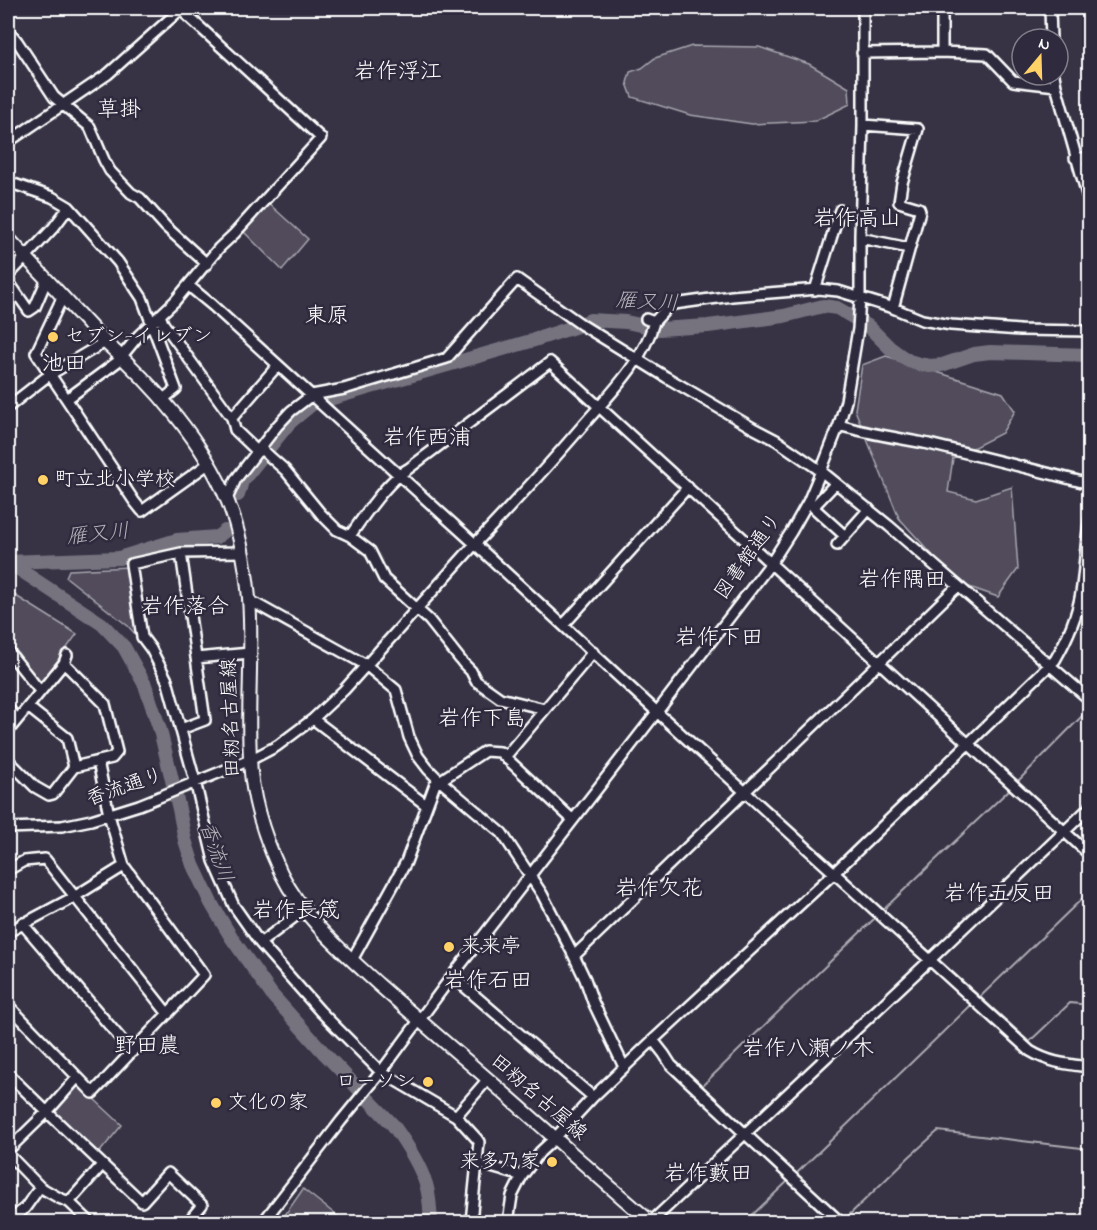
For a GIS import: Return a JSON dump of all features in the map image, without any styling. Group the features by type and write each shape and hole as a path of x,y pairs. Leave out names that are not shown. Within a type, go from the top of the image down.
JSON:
{"main road":[{"name":"田籾名古屋線","path":"8,238 162,400 191,435 227,499 242,552 249,600 249,760 256,805 282,874 304,910 352,960 646,1221"}],"street":[{"path":"8,142 108,74 180,8 321,138 219,248 175,301 117,362 67,399"},
{"name":"図書館通り","path":"263,1222 381,1072 771,563 796,522 822,471 846,401 858,329 863,125 863,8"},
{"path":"942,8 942,52"},
{"path":"1050,8 1051,27"},
{"path":"8,30 54,97 90,127 107,165 131,193 140,198 166,227 207,264"},
{"path":"862,53 987,54 1010,78"},
{"path":"1056,87 1089,205"},
{"path":"863,125 918,129 902,183 899,202 919,208 920,211 893,308"},
{"path":"1076,158 1089,158"},
{"path":"8,182 52,197 69,207 118,262 142,298 176,389 162,400"},
{"path":"8,276 54,227 69,207"},
{"path":"840,210 815,290 838,291 893,308 922,320 951,325 1020,330 1089,331"},
{"path":"860,238 909,248"},
{"path":"8,281 29,311 35,307 47,279"},
{"path":"227,499 236,478 284,419 312,396 447,358 517,279 579,324 776,440 822,471 1089,700"},
{"path":"189,285 1030,1051 1043,1059 1089,1067"},
{"name":"香流通り","path":"8,828 62,826 109,815 159,797 277,746 345,690 600,406 637,359 649,338 651,324 667,308 674,304 732,296 815,290"},
{"path":"63,296 36,353 142,511 208,464"},
{"path":"160,315 163,323 232,418 235,430 285,470 337,530 370,550 384,579 429,620 471,671 476,681 500,698 545,708"},
{"path":"8,407 49,375 105,342"},
{"path":"350,536 363,516 398,475 550,362 1089,855"},
{"path":"232,418 278,365"},
{"path":"839,425 1089,484"},
{"path":"836,483 814,508 845,536"},
{"path":"563,625 688,487"},
{"path":"837,545 869,509"},
{"path":"508,1222 512,1196 522,1176 540,1152 593,1097 834,873 1055,660 1075,618 1081,593 1089,521"},
{"path":"242,552 181,553 131,564 142,637 167,680 214,861 234,906 260,943 320,1011 381,1072 456,1116 479,1142 471,1222"},
{"path":"181,553 205,720 181,729"},
{"path":"574,956 958,586"},
{"path":"249,600 366,665 396,690 413,748 428,769 502,833 542,894 585,979 593,1002 624,1067"},
{"path":"8,651 40,691"},
{"path":"505,757 593,652"},
{"path":"196,658 250,653"},
{"path":"8,731 66,659 105,704 117,752 112,758 74,767 53,794 49,795 35,787 8,760"},
{"path":"28,707 67,738 74,767"},
{"path":"8,708 17,720"},
{"path":"312,719 426,805"},
{"path":"352,960 406,862 435,784 484,751 500,752 573,820"},
{"path":"8,1005 93,1093 204,975 123,866 109,815 98,761"},
{"path":"646,1221 745,1133 1089,807"},
{"path":"8,870 24,861 45,859 168,1014"},
{"path":"8,932 74,897 123,866"},
{"path":"260,943 304,910"},
{"path":"22,923 132,1052"},
{"path":"453,976 593,1097"},
{"path":"652,1040 671,1065 837,1219"},
{"path":"8,1074 142,1202 168,1173 202,1205 188,1222"},
{"path":"77,1078 8,1152 40,1187 69,1202 90,1222"},
{"path":"456,1116 488,1079"},
{"path":"477,1163 522,1176"},
{"path":"69,1202 102,1165"},
{"path":"12,1221 40,1187"}],"shaded area":[{"path":"692,46 759,47 809,64 849,88 850,104 815,121 752,124 690,115 632,97 627,83 630,72 642,68 655,58"},
{"path":"267,202 308,239 282,270 242,230"},
{"path":"886,356 1003,393 1015,411 1002,433 953,458 948,492 976,499 1012,487 1018,569 998,597 958,583 899,518 855,410 862,365"},
{"path":"129,567 138,633 135,634 66,577 69,570"},
{"path":"8,591 77,634 40,685 8,639"},
{"path":"78,1084 122,1125 99,1153 53,1110"},
{"path":"303,1189 345,1222 280,1222"}],"waterway":[{"name":"雁又川","path":"238,495 242,481 289,423 312,404 531,341 590,320 626,322 659,329 708,326 784,316 823,306 837,308 868,326 890,348 909,361 919,364 942,365 974,354 990,352 1090,355"},
{"name":"雁又川","path":"8,562 119,558 177,540 217,537 225,531"},
{"name":"香流川","path":"8,562 102,624 124,647 145,685 160,730 185,840 193,865 211,903 231,937 272,995 398,1132 416,1161 426,1184 431,1222"},
{"path":"1017,782 1088,710 1090,711"},
{"path":"883,910 1010,789"},
{"path":"980,997 1090,891"},
{"path":"883,910 932,954"},
{"path":"703,1085 876,917"},
{"path":"938,959 1021,1034"},
{"path":"1028,1041 1070,1003 1090,1005"},
{"path":"798,1172 971,1005"},
{"path":"842,1222 938,1131 1090,1149"},
{"path":"745,1222 789,1180"}],"place":[{"name":"セブン-イレブン","path":"53,337"},
{"name":"町立北小学校","path":"43,480"},
{"name":"来来亭","path":"449,947"},
{"name":"ローソン","path":"428,1082"},
{"name":"文化の家","path":"216,1103"},
{"name":"来多乃家","path":"552,1162"}],"district":[{"name":"岩作浮江","path":"398,73"},
{"name":"草掛","path":"119,111"},
{"name":"岩作高山","path":"857,220"},
{"name":"東原","path":"327,317"},
{"name":"池田","path":"64,365"},
{"name":"岩作西浦","path":"427,439"},
{"name":"岩作隅田","path":"902,581"},
{"name":"岩作落合","path":"185,608"},
{"name":"岩作下田","path":"719,639"},
{"name":"岩作下島","path":"482,720"},
{"name":"岩作欠花","path":"659,890"},
{"name":"岩作五反田","path":"999,895"},
{"name":"岩作長筬","path":"296,912"},
{"name":"岩作石田","path":"488,982"},
{"name":"野田農","path":"147,1047"},
{"name":"岩作八瀬ノ木","path":"808,1050"},
{"name":"岩作藪田","path":"708,1175"}]}
